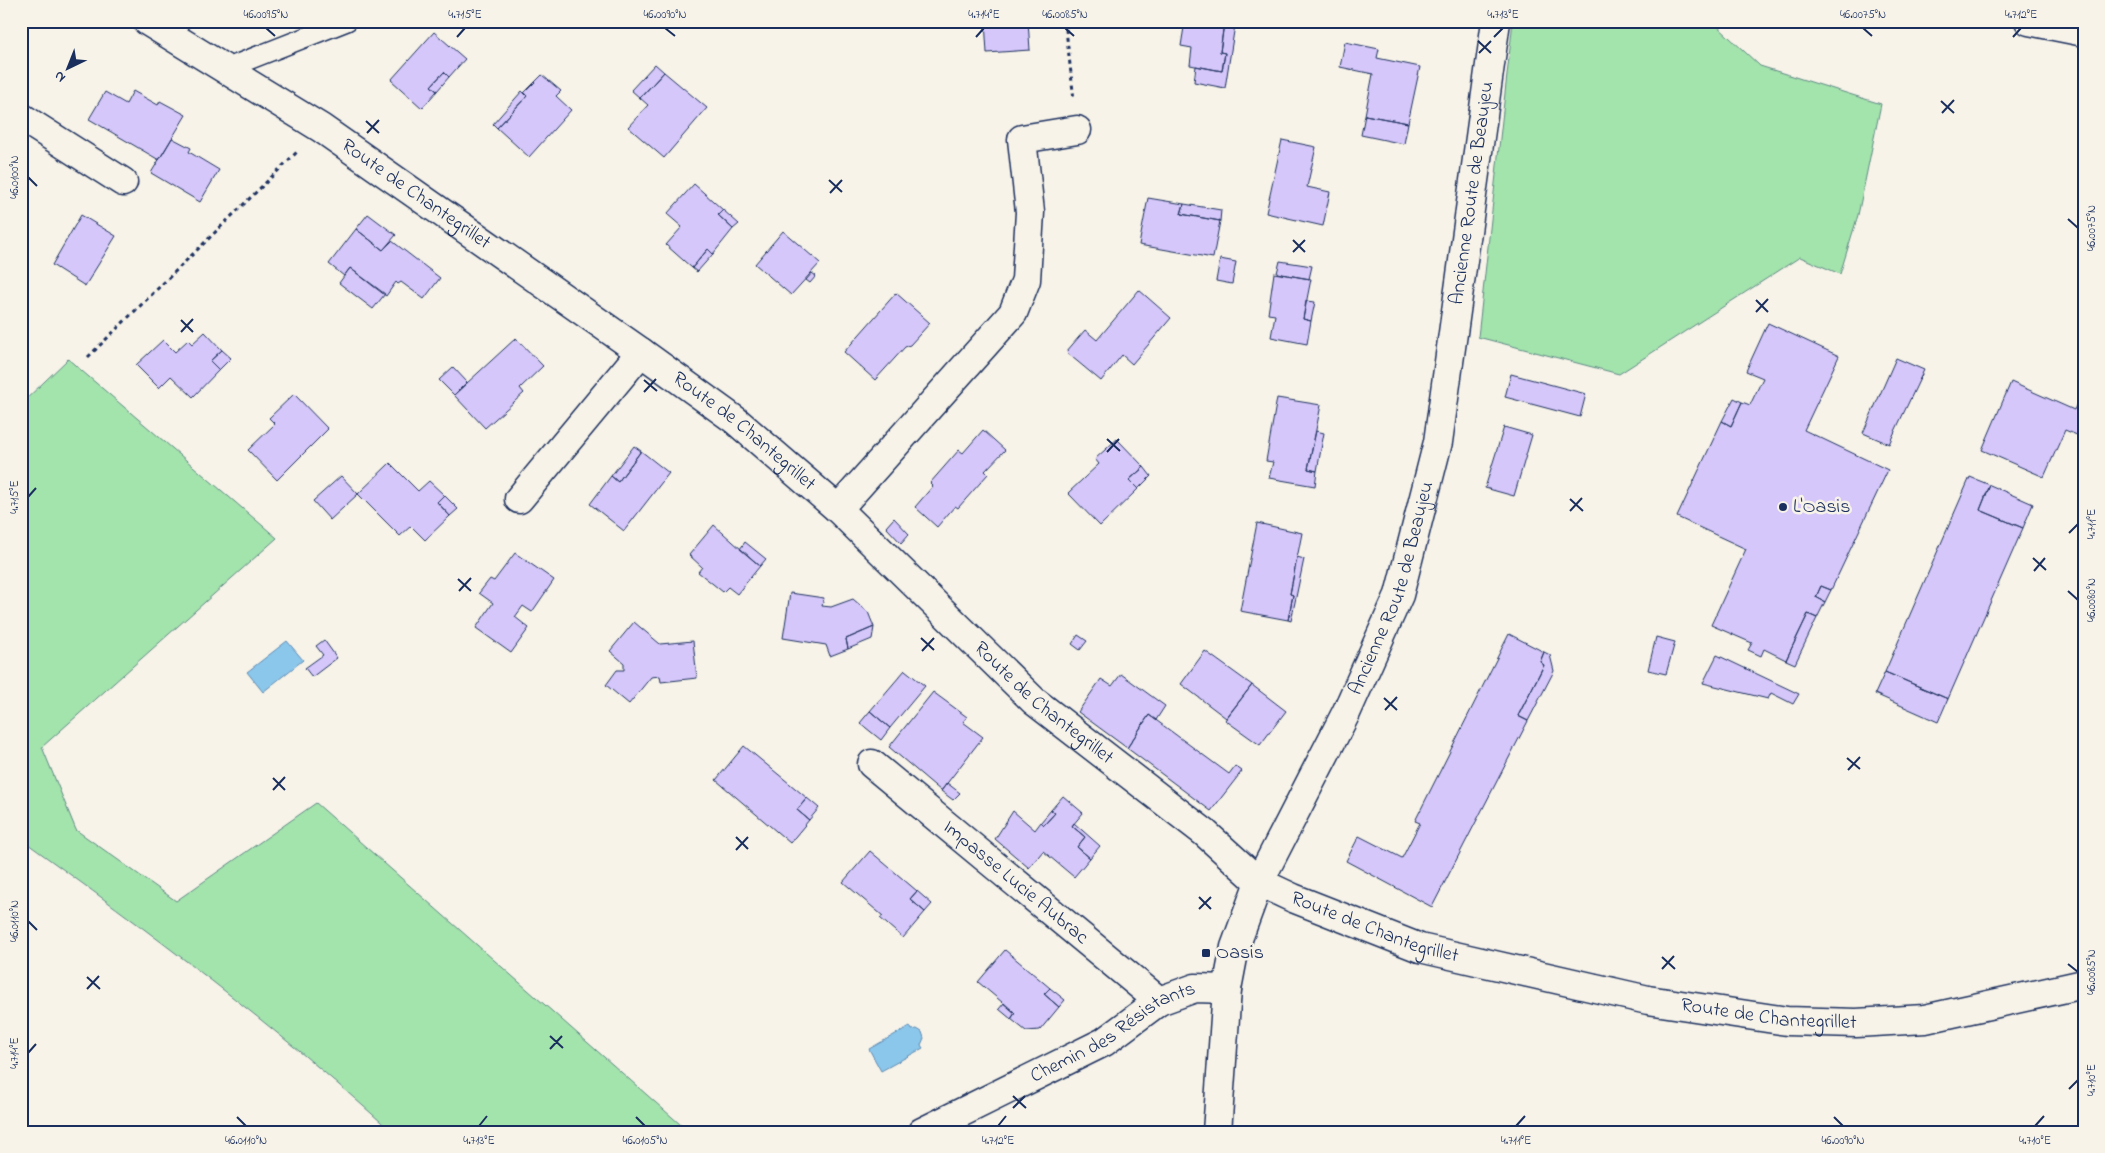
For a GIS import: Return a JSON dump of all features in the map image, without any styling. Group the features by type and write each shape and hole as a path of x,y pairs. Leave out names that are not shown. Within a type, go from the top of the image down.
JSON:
{"street":[{"name":"Route de Chantegrillet","path":"147,21 321,128 642,352 735,420 838,509 1034,701 1205,833 1259,882 1293,898 1420,948 1648,1000 1787,1021 1856,1023 1926,1019 2084,984"},
{"name":"Ancienne Route de Beaujeu","path":"1217,1132 1227,989 1235,947 1259,882 1346,713 1399,595 1438,442 1496,21"},
{"path":"2029,21 2084,32"},
{"path":"21,117 122,182"},
{"path":"838,509 1013,313 1026,280 1030,212 1022,140 1077,130"},
{"path":"519,499 642,352"},
{"name":"Impasse Lucie Aubrac","path":"872,764 1159,1001"},
{"name":"Chemin des Résistants","path":"922,1132 1104,1042 1159,1001 1195,988 1227,989"}],"lane":[{"path":"225,69 347,21"}],"path":[{"path":"1065,21 1077,130"},
{"path":"88,358 321,128"}],"green space":[{"path":"1513,21 1710,21 1760,66 1881,104 1858,215 1840,274 1800,257 1619,374 1478,337"},
{"path":"68,359 277,538 42,747 76,830 176,901 316,803 689,1132 392,1132 303,1054 211,980 21,839 21,404"}],"water":[{"path":"287,641 303,660 263,692 247,672"},
{"path":"910,1026 912,1030 917,1029 922,1032 924,1038 921,1045 923,1048 881,1071 869,1049"}],"building":[{"path":"985,21 1028,21 1030,50 987,53"},
{"path":"1098,21 1120,21 1101,23"},
{"path":"1185,21 1235,21 1235,25 1224,23 1220,52 1225,53 1222,71 1190,65 1192,48 1181,46"},
{"path":"1224,23 1235,25 1225,88 1194,82 1196,66 1222,71 1225,53 1220,52"},
{"path":"434,32 465,59 449,77 444,72 431,86 437,91 422,108 391,80"},
{"path":"1345,42 1379,49 1377,58 1420,67 1408,123 1365,115 1373,74 1340,67"},
{"path":"655,64 664,72 640,98 631,90"},
{"path":"444,72 449,77 437,91 431,86"},
{"path":"664,72 707,108 664,158 628,127 648,105 640,98"},
{"path":"542,75 561,91 556,96 571,110 529,157 497,128 527,96 524,93"},
{"path":"133,91 158,105 160,101 186,115 159,160 89,119 105,92 126,104"},
{"path":"522,91 527,96 497,128 493,124"},
{"path":"1365,115 1408,123 1404,144 1361,135"},
{"path":"172,138 191,148 189,152 219,170 200,202 151,173"},
{"path":"1282,140 1316,147 1307,187 1330,192 1323,226 1266,213"},
{"path":"694,184 723,210 718,215 733,229 713,254 708,249 692,268 666,245 682,227 667,214"},
{"path":"21,194 26,197 21,205"},
{"path":"1148,198 1184,204 1181,214 1220,221 1213,258 1139,245"},
{"path":"1184,204 1221,210 1220,221 1181,214"},
{"path":"723,210 739,224 733,229 718,215"},
{"path":"368,214 396,235 383,250 356,229"},
{"path":"81,215 116,236 85,286 52,265"},
{"path":"356,229 383,250 392,241 440,278 424,299 401,282 398,284 396,282 386,296 350,268 344,276 329,264"},
{"path":"783,231 820,263 791,295 755,264"},
{"path":"708,249 713,254 697,272 692,268"},
{"path":"1220,259 1236,262 1232,284 1216,281"},
{"path":"1280,261 1312,266 1309,279 1277,273"},
{"path":"350,268 385,294 373,309 339,283"},
{"path":"812,273 816,276 810,283 806,280"},
{"path":"1274,273 1311,279 1303,319 1311,321 1307,344 1271,337 1275,315 1268,314"},
{"path":"1139,290 1171,318 1132,364 1122,355 1101,381 1066,352 1085,330 1097,340"},
{"path":"896,293 930,323 875,380 844,352"},
{"path":"1306,301 1315,302 1311,321 1303,319"},
{"path":"1768,323 1839,356 1804,430 1888,470 1831,590 1821,586 1816,597 1825,602 1817,618 1808,614 1786,660 1764,649 1761,656 1748,650 1752,643 1711,625 1746,549 1677,517 1722,421 1731,426 1742,402 1750,405 1763,378 1746,371"},
{"path":"205,332 222,350 210,361 219,370 193,397 171,376 159,388 136,365 163,340 175,352 188,340 192,344"},
{"path":"516,338 543,366 520,388 524,393 485,428 454,395"},
{"path":"222,350 231,358 219,370 210,361"},
{"path":"1896,358 1924,370 1889,444 1863,433"},
{"path":"453,367 467,382 454,395 439,380"},
{"path":"1511,374 1586,394 1580,417 1505,397"},
{"path":"2011,382 2074,410 2084,387 2084,438 2065,430 2044,477 1982,450"},
{"path":"294,394 328,429 277,480 248,450 275,424 269,418"},
{"path":"1277,398 1321,405 1308,469 1317,471 1315,486 1269,478 1273,462 1266,461"},
{"path":"1734,398 1742,402 1731,426 1722,421"},
{"path":"1504,427 1532,435 1514,496 1485,488"},
{"path":"983,430 1005,450 985,471 988,474 958,508 955,506 937,527 915,507 933,486 930,483 959,450 963,453"},
{"path":"1316,431 1324,433 1317,471 1308,469"},
{"path":"1117,439 1144,467 1129,480 1138,489 1100,526 1068,493 1099,464 1095,459"},
{"path":"634,446 641,451 618,482 611,476"},
{"path":"641,451 669,473 624,531 590,504 611,476 618,482"},
{"path":"390,463 418,491 429,481 444,495 437,502 450,516 425,540 411,526 400,536 358,494"},
{"path":"1144,467 1151,476 1138,489 1129,480"},
{"path":"341,476 358,494 330,520 313,501"},
{"path":"1970,477 1990,485 1980,510 2023,528 1948,699 1885,672"},
{"path":"1990,485 2033,504 2023,528 1980,510"},
{"path":"444,495 458,509 450,516 437,502"},
{"path":"894,518 909,534 901,543 886,527"},
{"path":"1257,523 1302,533 1290,594 1293,595 1288,620 1240,611"},
{"path":"714,525 760,566 737,594 728,587 723,592 698,572 702,567 689,555"},
{"path":"745,542 766,559 760,566 740,549"},
{"path":"515,553 554,580 532,612 523,606 515,617 529,628 511,653 476,628 493,603 479,593 490,579 494,581"},
{"path":"1297,557 1304,559 1291,621 1288,620 1293,595 1290,594"},
{"path":"1821,586 1831,590 1825,602 1816,597"},
{"path":"790,593 824,598 822,606 831,607 853,599 868,612 874,627 846,639 848,649 830,656 826,645 783,638"},
{"path":"1808,614 1817,618 1795,664 1786,660"},
{"path":"634,622 660,644 693,641 697,678 661,682 660,676 651,677 629,704 606,685 617,670 624,670 624,663 610,651"},
{"path":"874,627 872,639 848,649 846,639"},
{"path":"1509,634 1544,652 1540,662 1544,665 1518,716 1528,721 1432,907 1346,861 1359,836 1402,858 1420,823 1415,821"},
{"path":"1078,635 1087,641 1080,650 1072,644"},
{"path":"1656,637 1675,642 1666,674 1648,670"},
{"path":"324,640 337,658 312,677 305,668 323,655 316,646"},
{"path":"1205,651 1252,685 1226,718 1181,684"},
{"path":"1544,652 1550,655 1554,671 1528,721 1518,716 1544,665 1540,662"},
{"path":"1717,655 1799,694 1793,704 1771,693 1768,699 1703,683"},
{"path":"905,670 925,686 890,728 870,711"},
{"path":"1885,672 1948,699 1938,722 1875,694"},
{"path":"1121,674 1165,706 1156,720 1149,715 1127,748 1078,712 1101,679 1112,686"},
{"path":"1252,685 1286,711 1260,745 1225,720"},
{"path":"933,692 967,717 963,722 983,737 941,791 889,747"},
{"path":"870,711 890,728 881,740 860,723"},
{"path":"1149,715 1229,774 1235,766 1242,771 1211,811 1127,748"},
{"path":"744,746 807,798 797,810 809,820 790,843 716,780"},
{"path":"947,783 960,793 953,800 941,791"},
{"path":"1063,796 1083,813 1072,826 1085,837 1077,847 1090,858 1074,877 1043,851 1029,868 995,839 1013,811 1035,830 1041,822 1044,825 1055,813 1051,810"},
{"path":"807,798 819,808 809,820 797,810"},
{"path":"1051,810 1055,813 1044,825 1041,822"},
{"path":"1074,823 1100,846 1090,858 1077,847 1085,837 1072,826"},
{"path":"870,851 917,891 910,899 925,912 903,938 880,918 883,916 843,882"},
{"path":"917,891 932,904 925,912 910,899"},
{"path":"1005,950 1050,988 1044,994 1059,1007 1040,1030 1026,1031 1011,1019 1015,1013 978,982"},
{"path":"1050,988 1065,1000 1059,1007 1044,994"},
{"path":"1004,1003 1015,1013 1011,1019 999,1009"}],"place":[{"name":"L'Oasis","path":"1783,507"},
{"name":"Oasis","path":"1206,953"}]}
